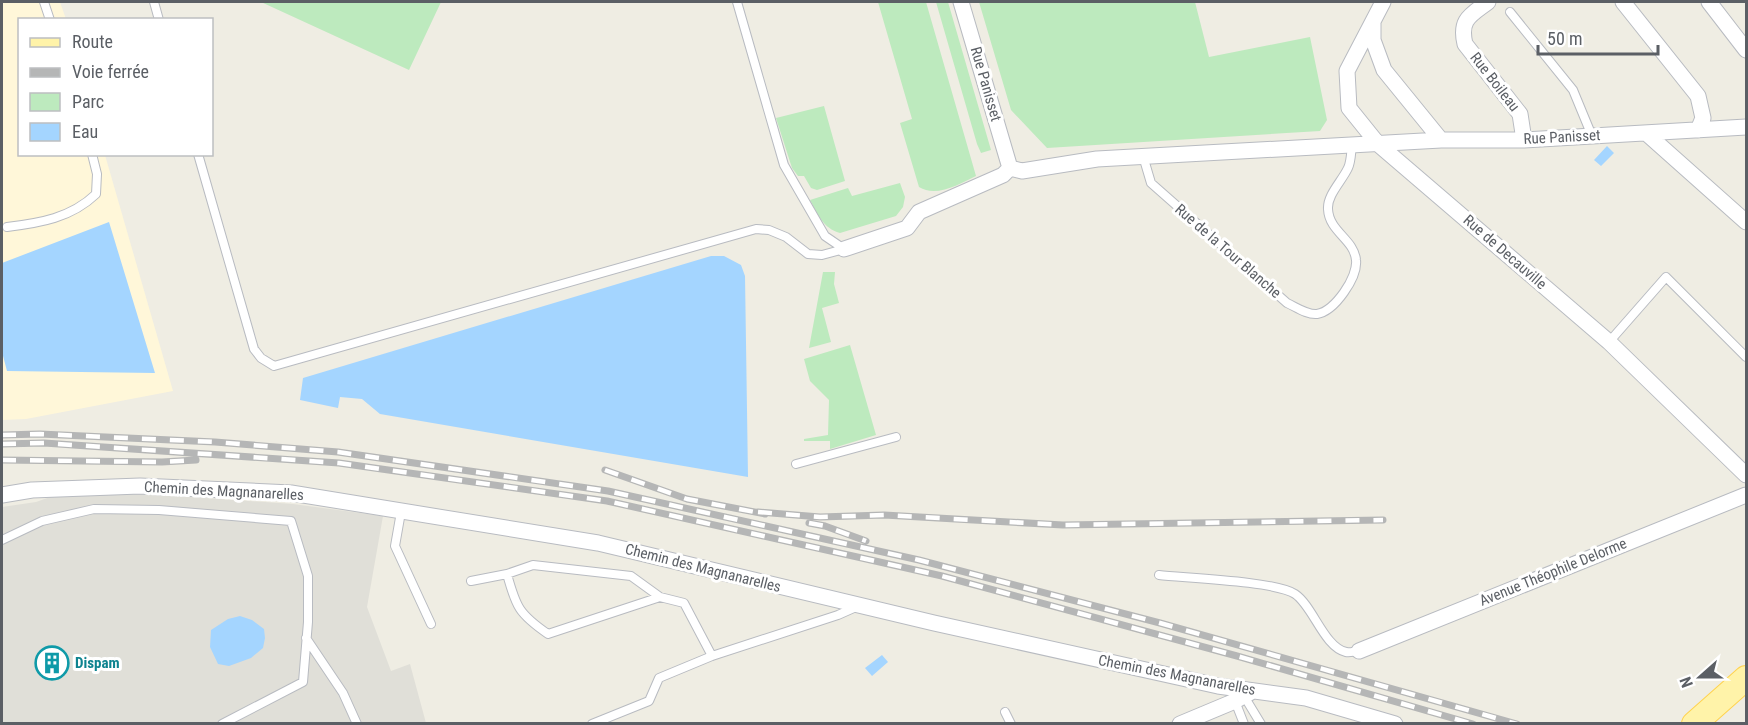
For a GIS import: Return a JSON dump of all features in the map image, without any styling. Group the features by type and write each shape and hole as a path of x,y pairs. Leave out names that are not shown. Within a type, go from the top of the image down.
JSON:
{"main road":[{"path":"1694,723 1746,678"}],"street":[{"name":"Rue Panisset","path":"961,2 1010,168 1022,171 1097,159 1143,156 1746,128"},
{"name":"Rue de Decauville","path":"1383,2 1347,71 1349,108 1378,144 1609,342 1746,475"},
{"name":"Rue Boileau","path":"1488,2 1465,19 1463,38 1465,44 1520,114 1524,140"},
{"path":"1623,2 1698,96 1703,118 1698,130"},
{"path":"1709,2 1746,50"},
{"path":"1373,20 1373,40 1384,69 1441,141"},
{"path":"1646,133 1746,222"},
{"path":"844,249 907,228 919,212 1003,175 1010,168"},
{"name":"Chemin des Magnanarelles","path":"2,495 32,490 140,486 291,493 598,543 1218,686 1244,696 1306,698 1395,723"},
{"name":"Avenue Théophile Delorme","path":"1359,651 1746,495"},
{"path":"1184,723 1244,696"}],"lane":[{"path":"44,2 49,18"},
{"path":"154,2 158,18"},
{"path":"737,2 784,165 825,236 844,249"},
{"path":"1510,12 1573,90 1592,136"},
{"name":"Rue de la Tour Blanche","path":"1143,156 1151,183 1287,303 1305,312 1317,314 1327,310 1346,290 1356,272 1356,259 1353,251 1349,243 1331,225 1327,207 1333,192 1349,166 1352,146"},
{"path":"7,227 41,222 83,206 96,194 97,174 92,156"},
{"path":"199,156 254,349 261,358 274,366 756,229 769,230 786,237 808,254 822,255 844,249"},
{"path":"1609,342 1666,277 1746,357"},
{"path":"795,464 896,437"},
{"path":"2,540 42,520 94,509 159,510 291,521 308,576 303,682 222,723"},
{"path":"401,512 395,546 431,624"},
{"path":"471,580 507,574 532,566 631,576 660,597 684,603 712,656"},
{"path":"507,574 516,605 529,621 548,634 660,597"},
{"path":"1159,575 1276,586 1295,594 1330,641 1347,652 1359,651"},
{"path":"592,723 649,700 659,678 712,656 838,615 860,605"},
{"path":"306,638 343,693 357,723"},
{"path":"1244,696 1244,723"},
{"path":"1244,696 1261,723"},
{"path":"1005,712 1011,723"}],"shaded area":[{"path":"2,2 60,2 66,18 18,18 18,156 105,156 173,391 26,419 2,420"},
{"path":"64,492 163,495 293,504 383,516 367,607 391,671 410,664 426,723 2,723 2,507 36,502"}],"green space":[{"path":"261,2 441,2 409,70"},
{"path":"878,2 926,2 976,176 940,190 926,190 919,187 900,123 912,119"},
{"path":"936,2 948,2 991,150 981,153 977,144"},
{"path":"979,2 1195,2 1209,57 1310,37 1327,120 1320,131 1047,148 1011,110"},
{"path":"824,106 845,181 817,190 811,188 804,176 798,176 792,168 776,118"},
{"path":"900,183 905,197 903,207 896,216 840,233 825,224 810,200 848,188 852,196"},
{"path":"823,272 835,272 834,284 839,303 822,308 831,342 809,348"},
{"path":"850,345 876,435 830,449 830,441 804,441 804,439 828,435 829,400 810,381 804,359"}],"water":[{"path":"1607,146 1614,153 1601,166 1594,160"},
{"path":"109,222 155,373 7,371 2,352 2,263"},
{"path":"711,256 724,256 741,265 745,276 748,477 380,414 362,399 340,397 338,408 300,400 303,378"},
{"path":"240,616 252,620 264,629 263,648 251,658 229,666 218,664 210,647 211,630 228,619"},
{"path":"882,655 888,662 872,676 865,668"}],"railway":[{"path":"2,435 40,434 215,442 338,452 608,491 919,560 1160,623 1517,724"},
{"path":"2,444 44,443 339,463 607,501 942,576 1237,656 1473,724"},
{"path":"2,460 162,462 196,460"},
{"path":"605,470 687,499 765,514"},
{"path":"758,512 820,517 884,515 1063,525 1383,520"},
{"path":"809,523 825,526 866,541"}],"place":[{"name":"Dispam","path":"52,663"}]}
